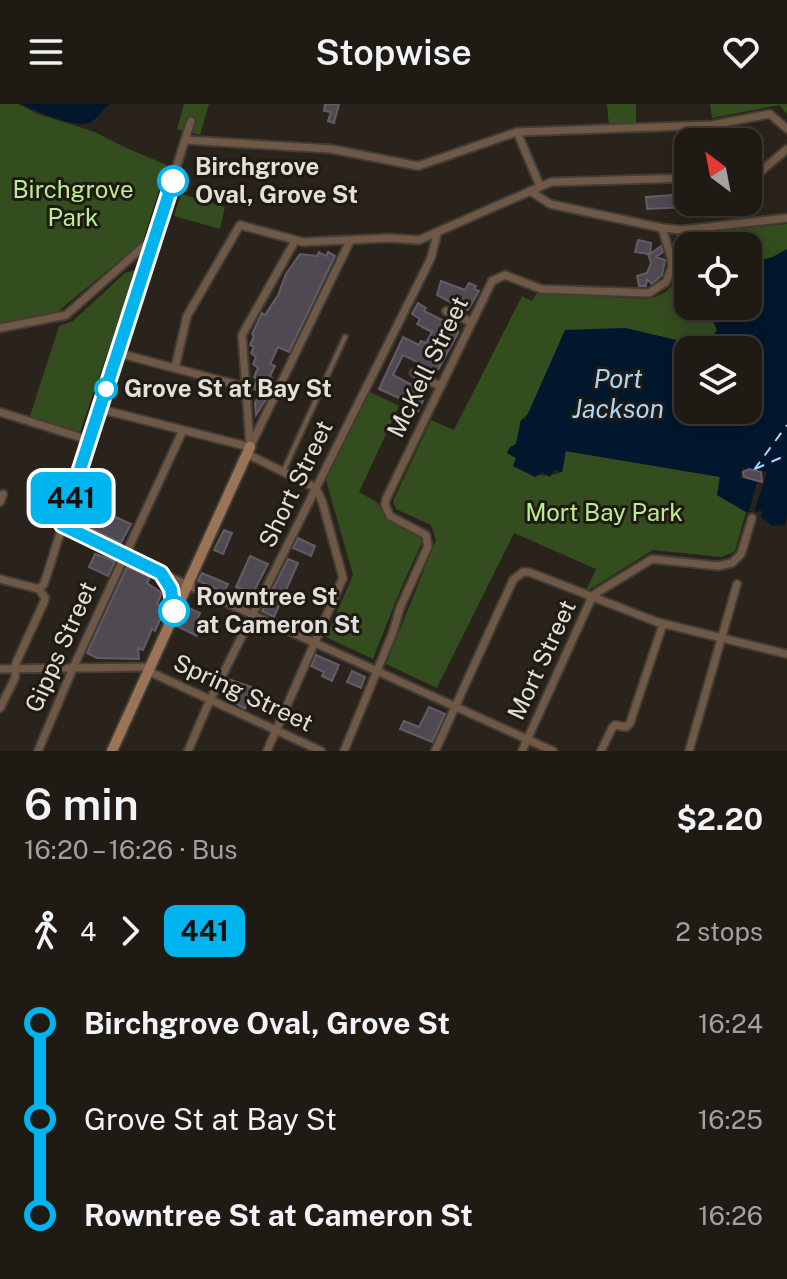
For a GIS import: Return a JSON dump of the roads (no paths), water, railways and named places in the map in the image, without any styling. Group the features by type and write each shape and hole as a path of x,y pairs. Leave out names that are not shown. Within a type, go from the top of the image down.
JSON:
{"street":[{"path":"185,140 331,149 418,166 517,132 712,125 770,114 787,129"},
{"path":"39,589 44,584 191,121"},
{"path":"517,132 540,186"},
{"path":"762,170 787,149"},
{"path":"175,368 187,316 240,225 295,241 419,240 551,182 674,178"},
{"path":"530,191 550,204 662,228 682,230 787,218"},
{"name":"McKell Street","path":"377,672 400,608 428,546 426,535 390,516 385,505 492,281 505,275 541,289 641,295 654,291 666,282 672,267 662,228"},
{"path":"0,328 66,315 157,234"},
{"name":"Short Street","path":"188,751 210,700 431,258 437,234"},
{"path":"248,451 249,422 242,335 295,241"},
{"path":"112,751 248,451 350,241"},
{"path":"446,311 471,322"},
{"path":"118,353 245,387"},
{"path":"414,373 440,386"},
{"path":"100,409 183,430 248,451 316,488 343,578 267,751"},
{"path":"0,412 89,440"},
{"path":"249,422 260,427"},
{"name":"Gipps Street","path":"38,751 183,430"},
{"name":"Mort Street","path":"522,751 592,597 652,559 718,566 736,560 741,554 752,518"},
{"path":"62,525 553,751"},
{"path":"435,751 513,580 519,574 529,572 663,624 787,654"},
{"path":"161,573 171,589 174,611"},
{"path":"0,579 39,589 45,598 16,663 15,678 0,708"},
{"path":"689,751 737,584"},
{"path":"601,751 613,726 626,727 630,723 663,624"},
{"name":"Spring Street","path":"0,669 148,669 321,751"},
{"path":"344,751 377,672"}],"lane":[{"path":"283,472 345,337"}],"water":[{"path":"21,104 110,104 94,120 85,124 56,118"},
{"name":"Port Jackson","path":"787,249 785,525 773,526 761,517 763,511 746,512 717,495 720,477 566,451 562,472 554,470 550,477 542,472 535,477 513,466 516,458 507,453 516,444 521,420 526,418 565,330 625,328 674,340 674,424 762,424 762,336 712,336 717,330 712,320 762,320 762,260"}],"place":[{"name":"Birchgrove Oval, Grove St","path":"173,181"},
{"name":"Grove St at Bay St","path":"106,389"},
{"name":"Rowntree St at Cameron St","path":"174,611"}],"park label":[{"name":"Birchgrove Park","path":"73,204"},
{"name":"Mort Bay Park","path":"604,513"}]}
